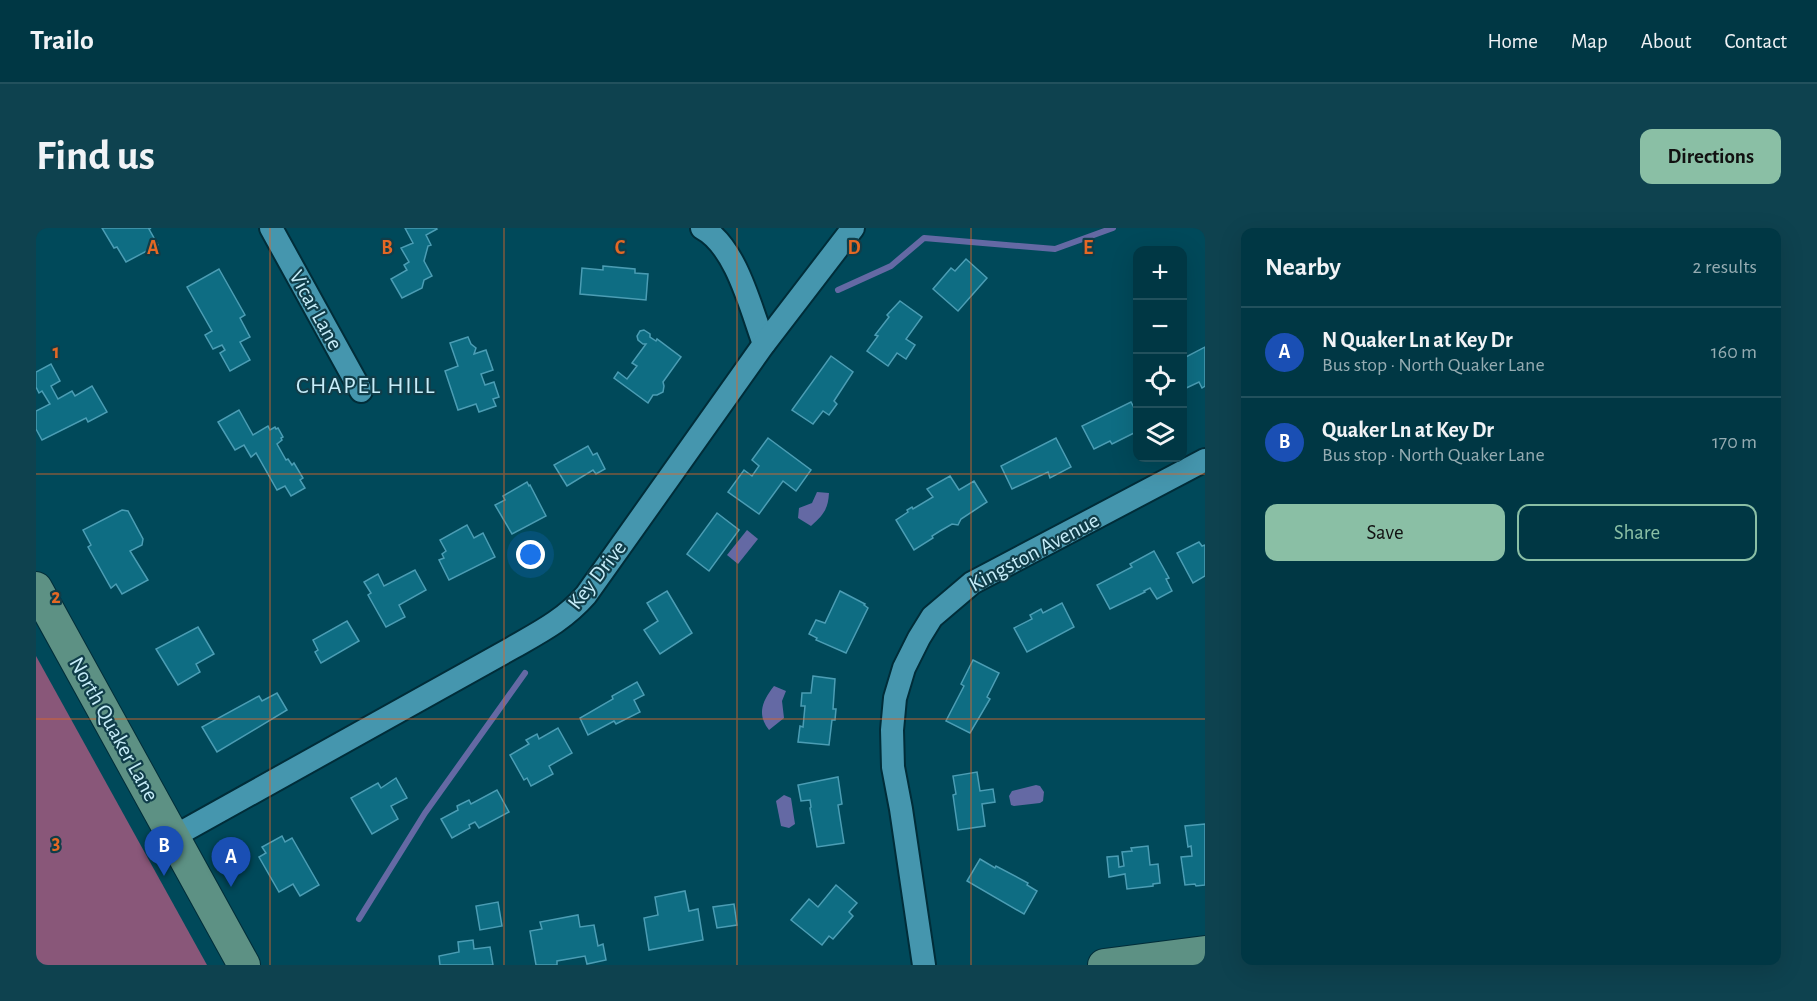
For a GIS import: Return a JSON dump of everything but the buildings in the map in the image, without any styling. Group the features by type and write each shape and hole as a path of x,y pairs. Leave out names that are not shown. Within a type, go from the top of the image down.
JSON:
{"main road":[{"name":"North Quaker Lane","path":"36,588 244,965"},
{"path":"1104,965 1205,952"}],"street":[{"name":"Vicar Lane","path":"271,228 362,391"},
{"path":"702,228 716,237 737,269 764,344"},
{"name":"Key Drive","path":"173,837 512,648 573,610 764,344 853,228"},
{"name":"Kingston Avenue","path":"924,965 893,767 892,730 895,699 911,653 932,617 972,583 1205,460"}],"shaded area":[{"path":"36,656 207,965 36,965"}],"water":[{"path":"817,492 829,493 828,499 824,512 811,526 798,518 799,508 812,503"},
{"path":"747,530 758,539 738,564 727,555"},
{"path":"774,686 786,691 782,701 784,718 769,730 763,718 762,707"},
{"path":"1040,786 1044,792 1043,801 1011,805 1009,796 1012,791"},
{"path":"784,795 791,798 795,824 789,828 781,826 776,801"}],"waterway":[{"path":"838,290 891,266 924,238 1055,249 1113,228"},
{"path":"359,919 425,813 525,673"}],"place":[{"name":"Quaker Ln at Key Dr","path":"164,876"},
{"name":"N Quaker Ln at Key Dr","path":"231,887"}],"district":[{"name":"CHAPEL HILL","path":"366,386"}]}
